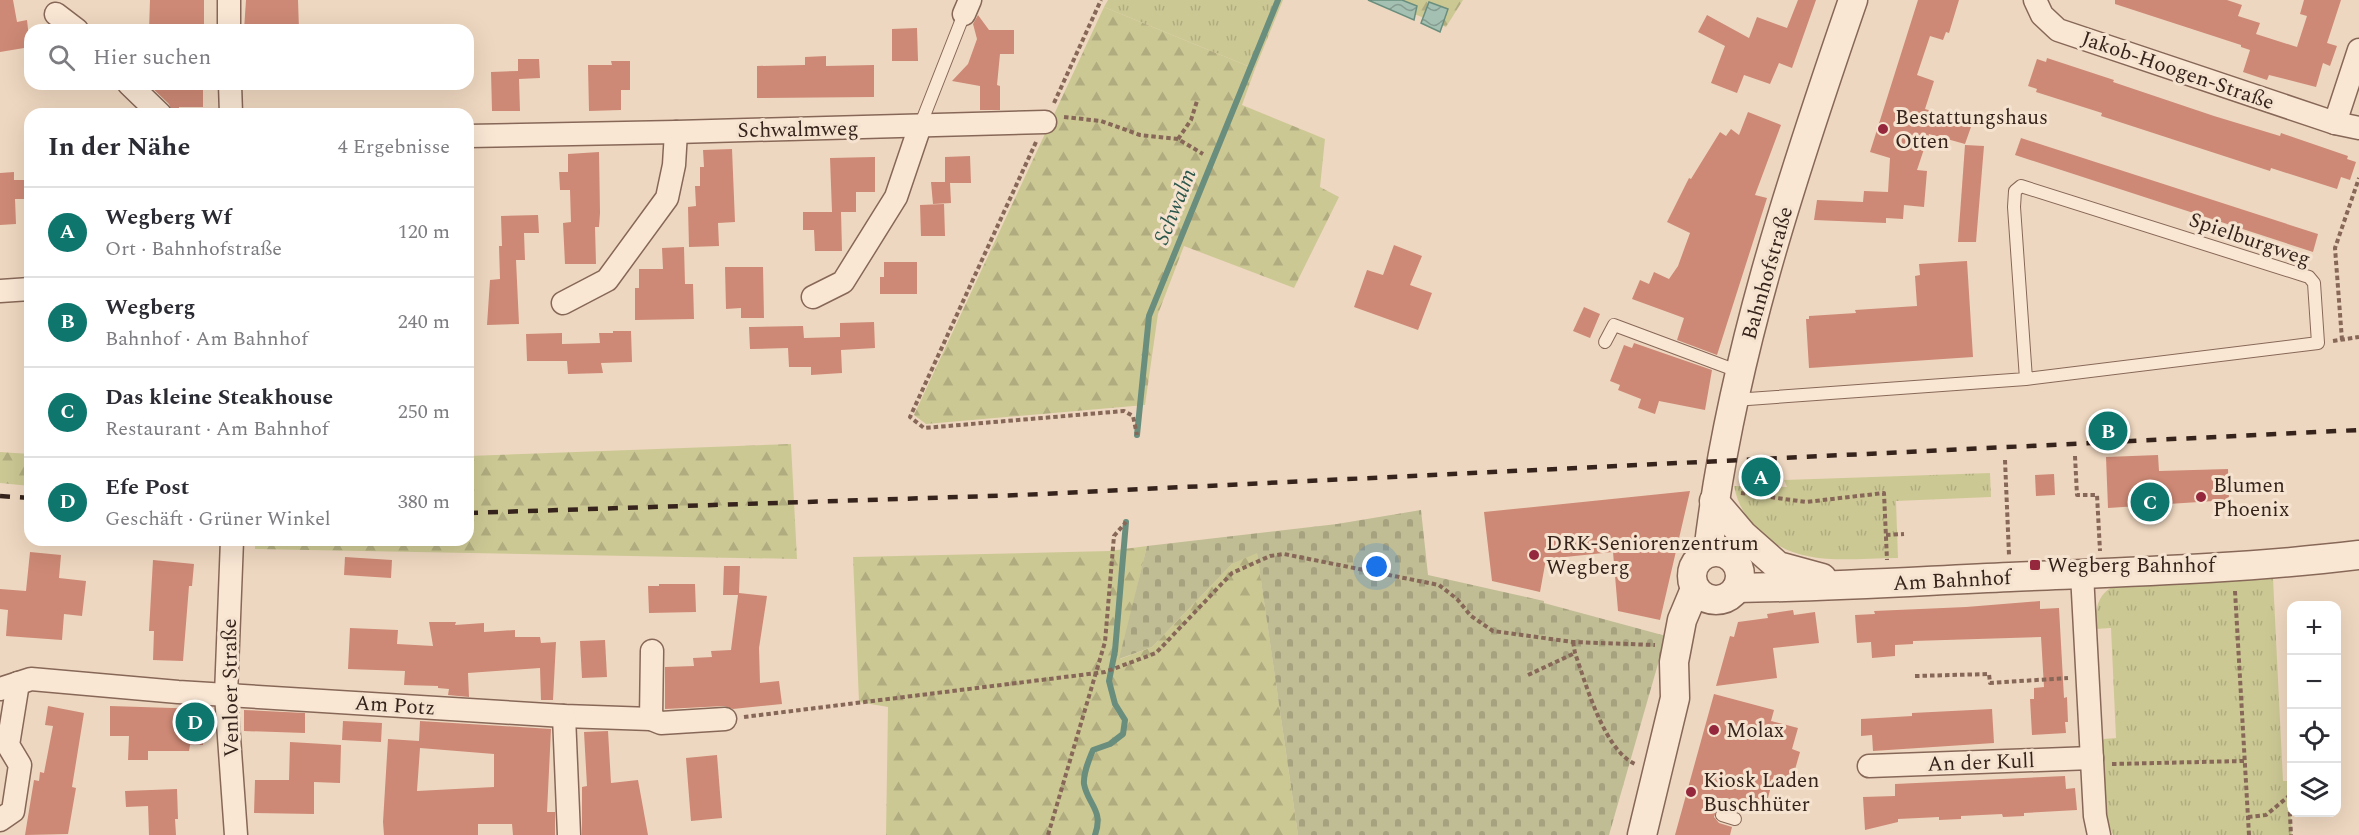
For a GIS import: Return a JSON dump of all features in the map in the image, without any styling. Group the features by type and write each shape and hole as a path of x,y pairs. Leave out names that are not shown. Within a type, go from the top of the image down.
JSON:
{"street":[{"path":"229,0 229,24"},
{"name":"Bahnhofstraße","path":"1721,587 1692,575 1693,568 1701,556 1708,553 1715,496 1733,400 1763,281 1810,124 1853,0"},
{"name":"Jakob-Hoogen-Straße","path":"2035,0 2042,15 2058,30 2335,123 2359,128"},
{"path":"56,14 68,24"},
{"path":"2335,123 2359,50"},
{"path":"135,90 154,108"},
{"path":"230,90 231,108"},
{"name":"Schwalmweg","path":"474,136 920,126 1046,119"},
{"path":"813,297 843,282 896,197 920,126"},
{"path":"563,303 607,280 668,198 674,165 676,132"},
{"path":"0,291 24,289"},
{"name":"Am Bahnhof","path":"1715,496 1743,535 1778,566 1824,579 1878,583"},
{"name":"Venloer Straße","path":"232,546 226,695 237,835"},
{"path":"1708,553 1724,553 1736,562 1721,587"},
{"name":"Am Bahnhof","path":"1721,587 1826,587 2303,562 2359,555"},
{"path":"2092,573 2087,677 2095,816 2099,835"},
{"name":"Bahnhofstraße","path":"1642,835 1675,698 1676,646 1682,620 1721,587"},
{"name":"Bahnhofstraße","path":"1675,698 1686,680 1699,626 1721,587"},
{"path":"651,719 652,651"},
{"name":"Am Potz","path":"9,686 31,679 226,695 564,716 651,719 661,723 725,719"},
{"path":"0,820 13,811 20,765 8,745 9,686"},
{"path":"564,716 569,835"},
{"name":"An der Kull","path":"1869,766 2093,762"}],"lane":[{"path":"920,126 967,7"},
{"name":"Spielburgweg","path":"1733,400 2026,379 2318,343 2314,284 2309,277 2021,186 2015,191 2014,207 2026,379"},
{"path":"1605,342 1614,325 1740,372"},
{"path":"1722,815 1735,819"}],"path":[{"path":"1101,0 910,417 924,428 1124,411 1133,416 1137,435"},
{"path":"1178,139 1191,120 1197,101"},
{"path":"1046,119 1101,122 1140,135 1178,139 1203,154"},
{"path":"2359,178 2335,248 2342,340 2359,337"},
{"path":"2075,456 2077,495 2097,495 2092,573"},
{"path":"2005,459 2010,577"},
{"path":"1715,496 1806,502 1884,493 1886,535 1878,583"},
{"path":"1048,835 1098,673 1105,642 1114,536 1126,522"},
{"path":"1886,535 1904,534"},
{"path":"725,719 1105,672 1155,653 1232,573 1263,558 1284,554 1439,585 1457,599 1471,615 1493,631 1573,642 1676,646"},
{"path":"2233,566 2249,835"},
{"path":"1573,642 1598,720 1626,760 1658,774"},
{"path":"1528,675 1575,653"},
{"path":"1915,676 1989,674 1990,683 2087,677"},
{"path":"2093,762 2244,761"},
{"path":"2248,817 2266,815 2289,796 2291,835"}],"green space":[{"path":"1108,0 1283,0 1255,69 1104,7"},
{"path":"1380,0 1463,0 1446,27"},
{"path":"1104,7 1255,69 1242,105 1325,139 1320,187 1339,197 1294,288 1184,246 1158,314 1145,405 926,424 914,415"},
{"path":"791,444 797,559 255,549 255,546 474,546 474,456"},
{"path":"0,452 24,454 24,485 0,483"},
{"path":"1990,473 1991,497 1896,501 1898,558 1819,558 1801,555 1784,548 1767,538 1748,519 1738,501 1734,486 1787,487 1784,480"},
{"path":"1421,510 1428,575 1544,601 1544,603 1666,636 1609,835 1298,835 1257,553 1232,564 1152,647 1119,659 1147,546 1337,524"},
{"path":"1147,546 1120,659 1152,647 1232,564 1257,552 1298,835 886,835 888,707 859,702 853,557 1109,551"},
{"path":"2273,578 2283,781 2287,781 2287,817 2291,817 2292,835 2113,835 2106,818 2101,742 2104,739 2116,738 2111,628 2095,629 2098,603 2104,594 2115,585"}],"water":[{"path":"1368,0 1402,0 1417,6 1414,20"},
{"path":"1429,2 1448,9 1440,32 1421,23"}],"building":[{"path":"0,0 13,0 17,22 27,20 27,24 24,24 24,48 0,52"},
{"path":"150,0 204,0 204,24 149,24"},
{"path":"246,0 298,0 299,24 244,24"},
{"path":"1798,0 1816,0 1792,68 1779,63 1770,84 1744,75 1737,93 1711,83 1725,46 1698,32 1707,15 1749,38 1757,17 1787,28"},
{"path":"1918,0 1959,0 1949,33 1946,32 1943,40 1930,36 1917,75 1934,81 1925,109 1972,124 1965,144 1929,134 1917,170 1927,171 1924,207 1904,205 1903,219 1886,218 1886,223 1814,220 1817,200 1863,202 1864,191 1888,192 1890,158 1870,152"},
{"path":"2115,0 2227,0 2242,5 2238,16 2260,23 2256,34 2297,47 2307,16 2300,14 2304,0 2341,0 2327,43 2337,46 2330,66 2323,63 2316,87 2269,75 2267,80 2243,72 2250,50 2241,45 2115,4"},
{"path":"978,15 989,30 1014,30 1014,54 1000,54 997,85 1000,86 1000,110 980,110 980,86 952,81 968,64 977,39 973,24"},
{"path":"917,28 918,61 892,61 892,29"},
{"path":"826,56 826,66 874,65 874,97 757,98 757,66 805,65 805,57"},
{"path":"2047,58 2214,116 2280,136 2281,133 2348,156 2347,159 2356,162 2350,180 2341,177 2337,189 2271,168 2270,171 2101,116 2102,113 2036,92 2037,89 2028,86 2037,59 2046,62"},
{"path":"518,59 539,59 540,78 519,79 520,111 492,111 491,72 518,71"},
{"path":"611,61 630,61 630,90 621,90 621,110 589,111 588,65 612,65"},
{"path":"154,90 203,90 203,107 171,108"},
{"path":"1748,112 1781,125 1755,195 1767,198 1717,355 1677,340 1684,318 1632,299 1640,280 1649,284 1654,272 1669,279 1678,266 1690,233 1667,222 1689,178 1691,179 1720,132 1726,136 1731,129 1739,135"},
{"path":"2021,138 2318,234 2313,252 2015,155"},
{"path":"1965,145 1984,146 1976,242 1958,242"},
{"path":"732,149 735,222 718,223 719,246 689,247 688,207 696,206 695,186 700,186 700,167 704,167 703,150"},
{"path":"599,152 600,213 599,227 595,227 596,264 565,264 563,223 571,222 570,190 560,190 559,172 568,172 568,154"},
{"path":"970,156 971,183 950,183 951,203 933,204 931,182 945,182 945,157"},
{"path":"875,157 875,192 856,192 856,212 841,212 842,251 815,251 814,230 803,230 803,212 832,212 830,158"},
{"path":"14,172 14,180 24,180 24,199 15,199 16,224 0,225 0,173"},
{"path":"944,204 945,236 921,236 920,205"},
{"path":"538,215 539,233 524,233 525,260 516,260 519,324 487,325 490,280 500,279 501,216"},
{"path":"1394,245 1422,256 1410,285 1432,293 1418,330 1354,307 1367,270 1383,275"},
{"path":"684,247 685,284 693,284 694,319 635,320 635,288 639,288 639,269 663,269 662,248"},
{"path":"1967,261 1973,357 1809,368 1806,319 1809,319 1809,316 1917,306 1915,276 1920,275 1919,264"},
{"path":"884,262 917,262 917,294 880,294 880,277 884,277"},
{"path":"725,267 763,267 764,318 741,318 741,308 726,309"},
{"path":"1584,307 1600,314 1590,338 1573,331"},
{"path":"874,322 875,348 841,350 842,373 811,375 811,367 789,367 788,348 750,349 749,327 803,326 804,338 840,337 840,323"},
{"path":"613,331 631,331 632,362 601,363 603,373 568,374 567,361 527,361 526,334 562,333 562,344 600,343 599,333 613,333"},
{"path":"1634,343 1712,370 1705,410 1659,401 1655,414 1638,408 1641,399 1618,390 1620,385 1610,381 1624,345 1632,348"},
{"path":"2158,455 2159,471 2228,469 2229,500 2108,508 2106,457"},
{"path":"2054,474 2055,495 2036,496 2035,475"},
{"name":"DRK-Seniorenzentrum Wegberg","path":"1690,491 1660,620 1618,611 1613,552 1546,559 1540,592 1492,581 1484,512"},
{"path":"30,552 61,555 59,578 86,581 82,616 64,614 62,640 6,636 8,610 0,609 0,589 26,591"},
{"path":"345,557 392,560 391,578 344,575"},
{"path":"153,560 194,564 192,586 189,586 183,661 153,660 154,631 149,631"},
{"path":"724,566 740,566 739,593 767,596 759,648 760,683 779,681 782,704 733,709 724,706 665,709 665,667 694,666 693,658 712,657 711,651 731,650 738,595 723,595"},
{"path":"659,584 695,584 696,612 649,613 648,586 659,586"},
{"path":"2040,601 2040,609 2059,608 2064,698 2067,697 2066,733 2032,735 2030,699 2034,699 2034,688 2044,687 2041,637 1913,641 1913,644 1895,645 1895,656 1872,658 1871,642 1857,643 1855,615 1875,614 1874,611"},
{"path":"1793,610 1794,615 1815,612 1819,643 1773,648 1777,678 1716,686 1730,636 1734,637 1738,622 1768,618 1767,614"},
{"path":"429,622 456,622 455,625 484,623 484,632 515,630 515,637 540,637 541,643 556,642 553,700 541,700 540,668 468,673 469,697 448,695 449,689 438,688 438,686 404,685 405,671 348,669 350,628 398,630 397,644 433,646"},
{"path":"605,640 607,677 582,678 580,641"},
{"path":"1714,694 1774,710 1771,721 1798,728 1792,749 1800,752 1792,780 1774,775 1764,813 1737,811 1724,807 1717,809 1714,817 1719,823 1732,827 1730,835 1675,835"},
{"path":"48,706 84,713 72,787 76,788 68,834 25,835 34,780 39,781 40,772 44,773 53,726 45,725"},
{"path":"110,706 204,709 203,745 190,745 189,751 148,751 148,760 128,760 129,736 110,736"},
{"path":"1992,709 1994,743 1873,751 1872,735 1861,736 1861,719 1912,716 1912,713"},
{"path":"244,710 305,713 305,733 244,731"},
{"path":"343,721 382,723 381,742 342,740"},
{"path":"420,721 551,729 547,812 555,812 555,835 513,835 512,824 478,824 478,835 384,835 388,739 419,741","holes":["420,748 494,754 494,787 417,791"]},
{"path":"608,731 611,783 638,780 648,835 582,835 582,787 587,786 584,732"},
{"path":"290,742 341,745 340,783 314,782 314,814 254,813 255,780 289,780"},
{"path":"717,755 722,818 691,821 686,758"},
{"path":"2065,776 2066,789 2075,788 2077,810 2024,813 2024,816 2003,817 2002,814 1961,816 1961,819 1939,820 1939,817 1898,819 1898,822 1865,830 1863,797 1895,796 1895,784"},
{"path":"177,789 176,835 149,835 148,806 126,807 125,791"}],"waterway":[{"name":"Schwalm","path":"1137,435 1149,316 1278,0"},
{"name":"Schwalm","path":"1095,835 1098,819 1084,784 1085,771 1093,750 1110,744 1123,734 1125,720 1115,704 1109,681 1115,651 1126,522"}],"railway":[{"path":"474,513 1020,495 2359,430"},
{"path":"0,496 24,498"}],"place":[{"name":"Bestattungshaus Otten","path":"1883,129"},
{"name":"Wegberg","path":"2108,431"},
{"name":"Wegberg Wf","path":"1761,477"},
{"name":"Blumen Phoenix","path":"2201,497"},
{"name":"Das kleine Steakhouse","path":"2150,502"},
{"name":"DRK-Seniorenzentrum Wegberg","path":"1534,555"},
{"name":"Wegberg Bahnhof","path":"2035,565"},
{"name":"Efe Post","path":"195,722"},
{"name":"Molax","path":"1714,730"},
{"name":"Kiosk Laden Buschhüter","path":"1691,792"}]}
